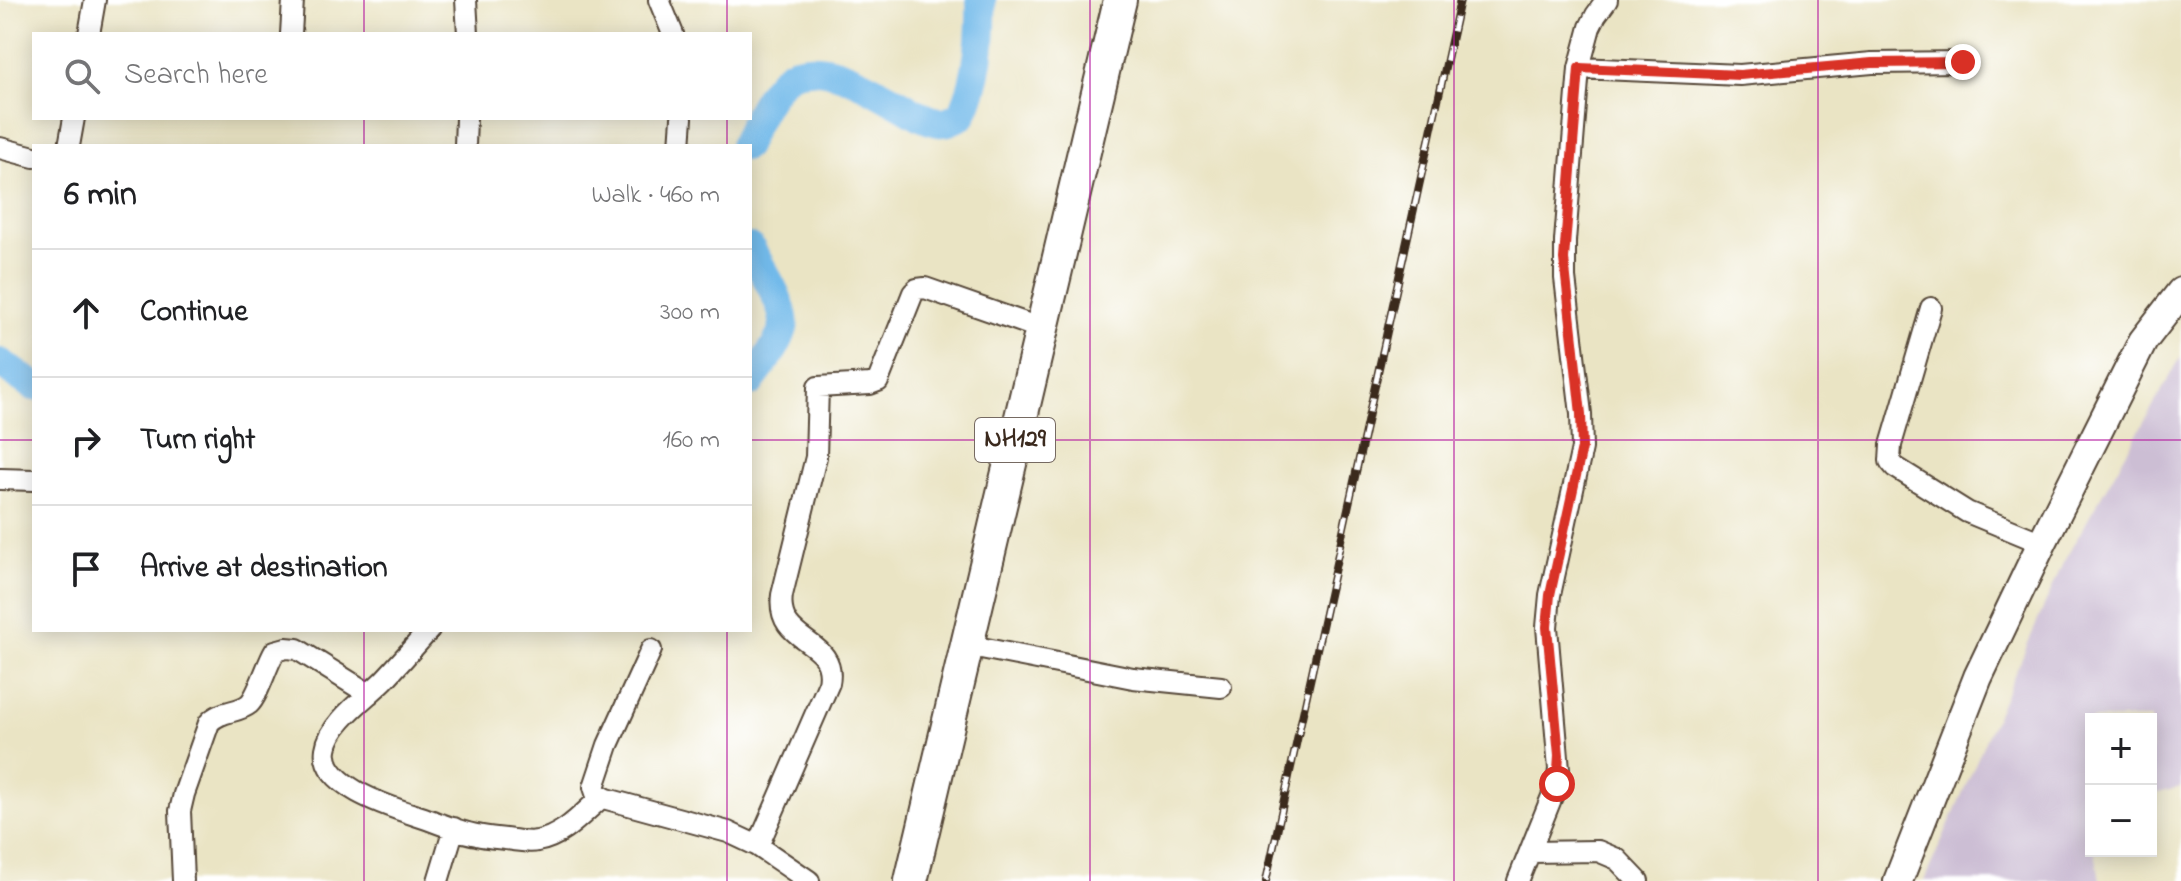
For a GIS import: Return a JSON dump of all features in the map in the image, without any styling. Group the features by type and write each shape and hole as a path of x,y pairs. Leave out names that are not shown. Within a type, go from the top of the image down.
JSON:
{"highway":[{"name":"NH129","path":"911,881 1120,0"}],"main road":[{"path":"1898,881 1978,677 2042,543 2143,341 2180,294"}],"street":[{"path":"89,32 95,0"},
{"path":"291,32 293,0"},
{"path":"466,0 468,32"},
{"path":"659,0 672,32"},
{"path":"1518,881 1557,784 1559,769 1547,627 1550,595 1582,448 1564,259 1579,68 1593,20 1607,0"},
{"path":"1579,68 1740,75 1872,63 1963,62"},
{"path":"69,144 74,120"},
{"path":"465,144 466,120"},
{"path":"680,144 682,120"},
{"path":"0,148 32,156"},
{"path":"758,846 831,674 826,658 793,630 780,609 816,457 818,387 878,381 917,289 925,288 1042,329"},
{"path":"1931,308 1891,445 1890,461 1957,507 2042,543"},
{"path":"0,479 32,480"},
{"path":"427,632 335,729 326,745 327,762 336,775 374,801 474,835 533,842 554,836 602,797"},
{"path":"966,645 1133,678 1221,687"},
{"path":"183,881 180,811 209,723 216,716 248,705 275,651 297,649 369,694"},
{"path":"651,650 608,745 594,787 596,793 728,832 758,846 809,881"},
{"path":"438,881 454,828"},
{"path":"1530,852 1598,851 1617,859 1638,881"}],"shaded area":[{"path":"2181,357 2181,787 2157,793 2157,713 2085,713 2085,857 2096,857 2100,881 1924,881 2063,563"}],"waterway":[{"path":"745,144 765,103 780,82 796,71 809,69 822,69 848,77 933,121 945,122 962,115 978,59 981,0"},
{"path":"752,252 772,288 783,320 777,343 752,379"},
{"path":"0,363 32,385"}],"railway":[{"path":"1266,881 1460,0"}],"route":[{"path":"1557,784 1559,755 1547,627 1550,595 1582,448 1564,259 1579,68 1740,75 1889,62 1963,62"}]}
